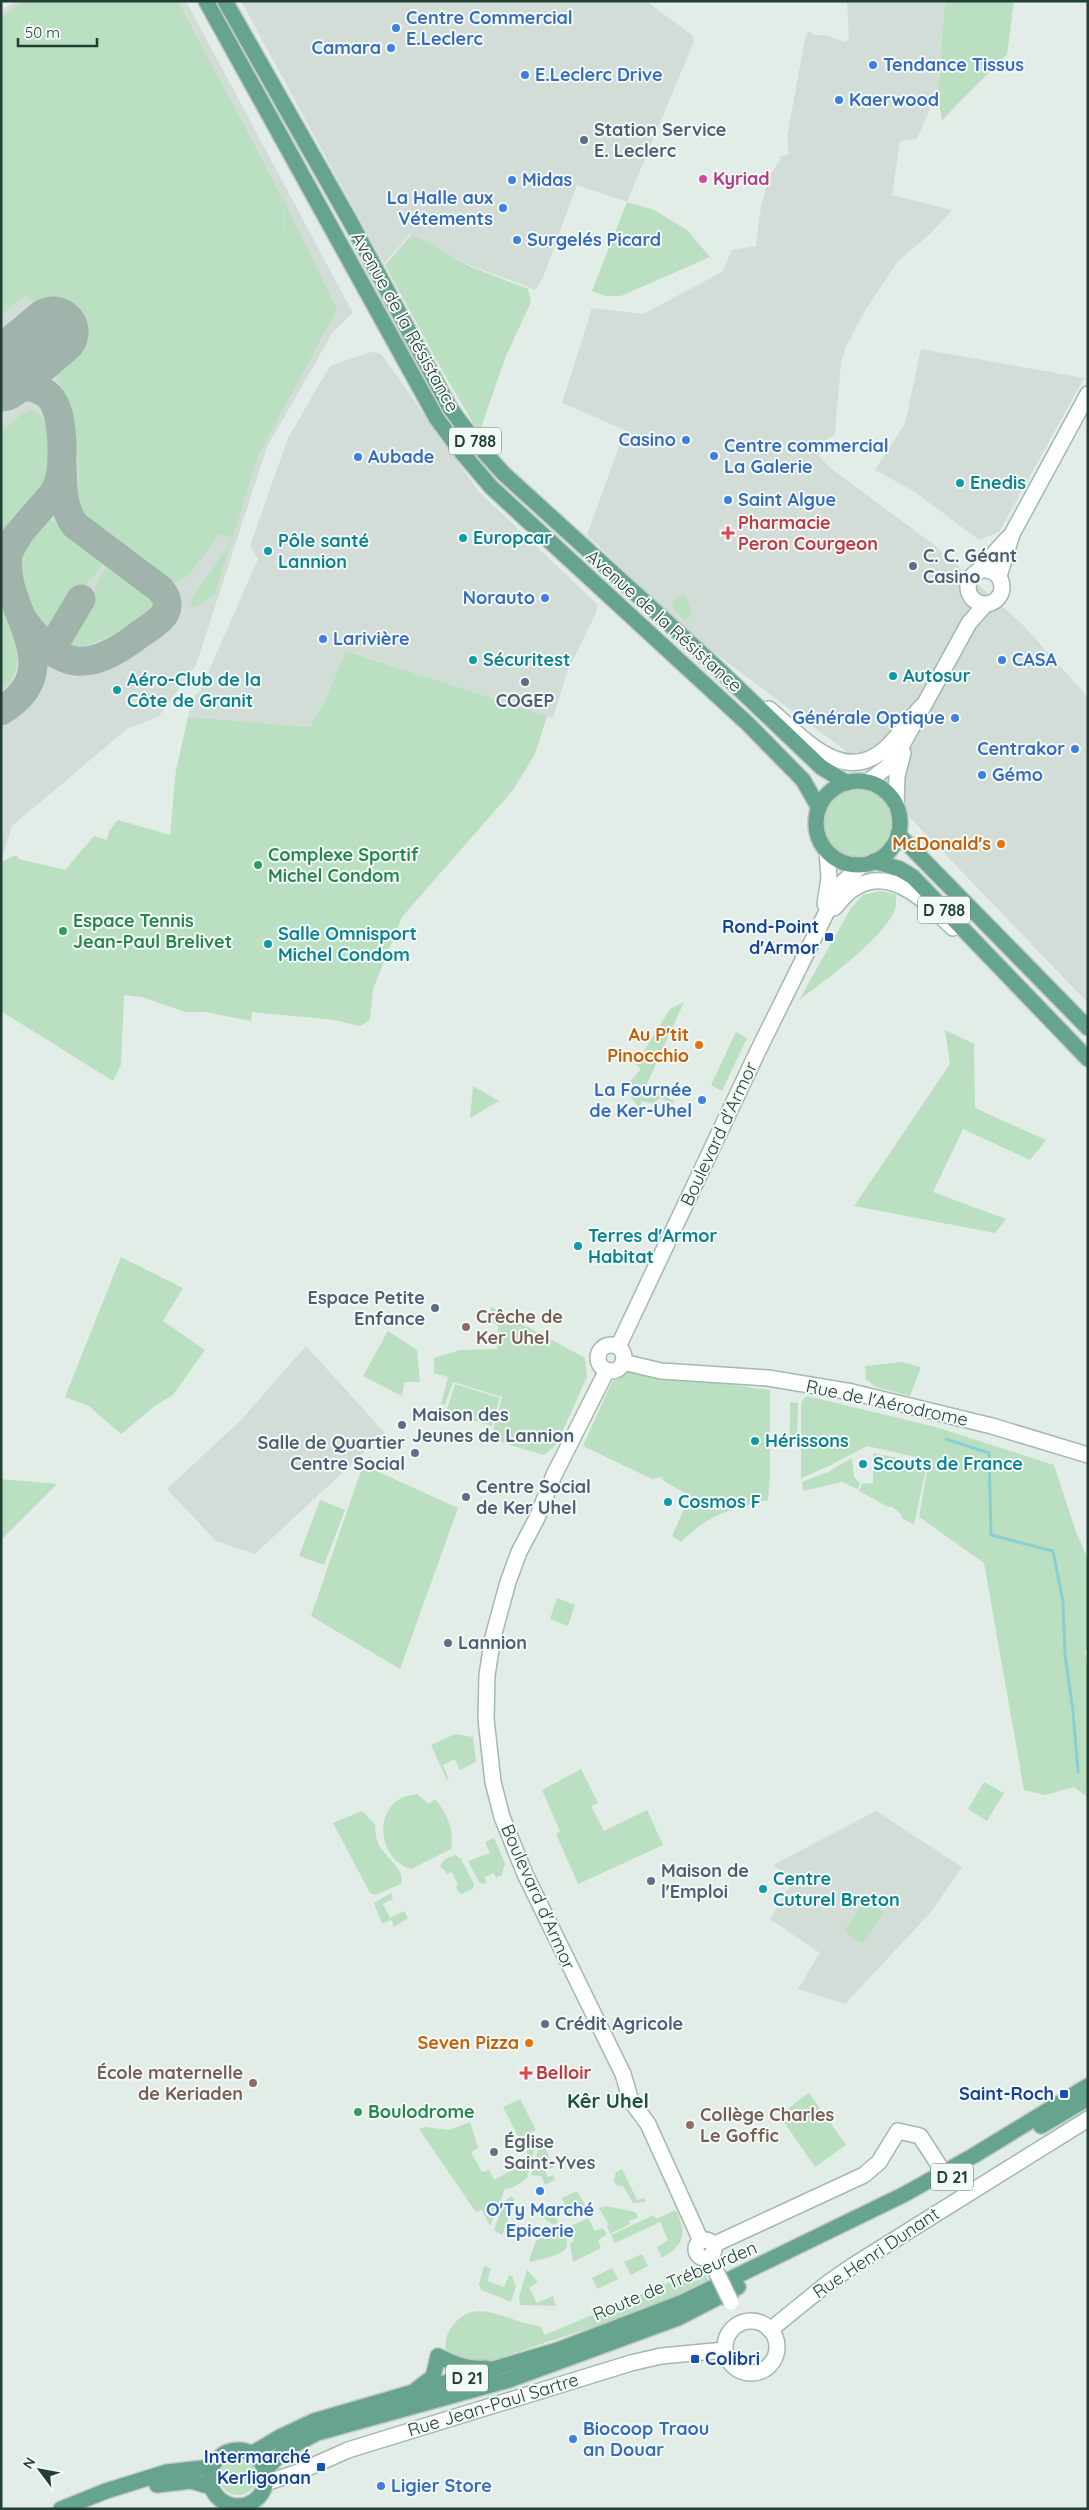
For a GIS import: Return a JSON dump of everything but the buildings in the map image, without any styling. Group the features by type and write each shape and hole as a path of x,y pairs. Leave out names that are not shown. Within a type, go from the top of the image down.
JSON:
{"main road":[{"name":"Avenue de la Résistance","path":"206,1 437,418 463,454 498,494 748,724 803,780 819,808"},
{"name":"Avenue de la Résistance","path":"225,1 350,222 450,408 476,443 504,474 712,663 821,767 847,783"},
{"path":"866,782 886,768 895,758 921,707 969,624 986,605 999,597 1002,586 999,576 1012,534 1088,394"},
{"path":"936,680 964,615 970,578 1012,534"},
{"path":"979,570 990,570 999,576"},
{"path":"968,593 975,602 986,605"},
{"path":"712,663 830,758 843,763 859,763 885,749 921,707"},
{"path":"896,806 884,791 866,782 847,783 830,792 819,808 816,827 820,840 827,851 842,862 868,863 889,850 898,834 899,817 895,790 900,761 921,707"},
{"name":"D 788","path":"898,834 1088,1028"},
{"name":"Boulevard d'Armor","path":"822,923 829,878 827,851"},
{"name":"D 788","path":"868,863 900,868 913,876 1004,974 1088,1059"},
{"name":"Boulevard d'Armor","path":"618,1347 756,1055 843,882 868,863"},
{"path":"822,923 851,890 871,882 891,882 920,897 1004,974"},
{"path":"610,1345 618,1347 623,1354 624,1362 619,1368 607,1370 599,1361 600,1352 610,1345"},
{"name":"Rue de l'Aérodrome","path":"624,1362 661,1371 768,1378 861,1393 992,1426 1088,1454"},
{"name":"Boulevard d'Armor","path":"607,1370 554,1475 548,1495 519,1552 508,1582 493,1637 487,1675 486,1719 493,1782 502,1817 525,1874 620,2067 630,2101 648,2124 740,2323"},
{"name":"Route de Trébeurden","path":"253,2453 280,2437 314,2421 558,2350 683,2302 904,2195 1088,2086"},
{"name":"Route de Trébeurden","path":"266,2476 285,2450 317,2433 509,2380 678,2318 917,2196 993,2155 1088,2098"},
{"name":"Rue Henri Dunant","path":"770,2330 828,2282 1088,2119"},
{"path":"709,2253 864,2175 879,2162 898,2131 920,2136 944,2173"},
{"path":"756,2321 770,2330 775,2336 776,2352 769,2366 762,2370 746,2372 739,2370 727,2358 725,2350 726,2337 734,2326 740,2323 756,2321"},
{"name":"Rue Jean-Paul Sartre","path":"266,2476 301,2471 348,2450 631,2362 662,2356 725,2350"},
{"path":"407,2394 425,2385 433,2377 438,2356 458,2366 475,2369 507,2365"},
{"path":"230,2450 253,2453 263,2464 266,2476 258,2497 244,2505 225,2503 216,2496 211,2487 210,2475 212,2467 221,2455 230,2450"},
{"path":"62,2509 106,2491 167,2472 212,2467"},
{"path":"79,2509 121,2494 165,2483 191,2481 211,2487"}],"shaded area":[{"path":"16,1 186,1 353,313 333,332 267,447 196,665 159,716 127,729 12,826 1,861 1,11"},
{"path":"241,1 646,1 692,35 694,41 627,202 577,185 544,275 536,290 467,264 416,238 411,233 384,264"},
{"path":"847,1 945,1 938,96 932,104 917,139 900,141 892,195 952,210 930,234 898,261 864,312 845,349 841,363 835,434 825,441 819,456 829,467 933,544 1022,624 1088,697 1088,1003 846,751 695,638 587,535 625,430 562,403 592,308 643,314 722,272 732,250 756,246 759,217 768,178 779,162 780,156 789,155 787,138 805,38 808,31 814,35 825,35 846,42 849,39"},
{"name":"Enedis","path":"921,349 1084,378 999,532 979,540 915,492 875,470 905,424"},
{"path":"371,352 380,353 385,359 479,492 597,604 597,611 567,672 553,718 347,651 326,699 310,727 188,717 191,699 200,691 258,559 250,546 288,438 330,366"},
{"path":"306,1346 385,1433 255,1554 216,1541 167,1489 242,1419"},
{"path":"876,1811 962,1867 931,1912 845,2004 798,1989 820,1953 770,1919 794,1879 773,1865"}],"green space":[{"path":"26,1 178,1 280,194 285,228 276,245 286,228 281,195 337,309 259,454 215,594 194,608 190,601 230,544 232,538 219,534 192,570 179,581 171,583 162,581 89,524 81,513 77,502 79,473 72,408 56,377 78,357 26,295 1,315 1,17"},
{"path":"945,1 1014,1 1007,54 942,120 938,98"},
{"path":"627,202 654,210 687,230 710,257 621,296 606,296 592,291"},
{"path":"412,234 469,266 528,289 531,302 506,356 479,433 443,372 385,265"},
{"path":"32,409 41,415 47,428 49,461 43,487 1,536 1,431"},
{"path":"48,517 104,559 101,567 85,585 93,596 98,580 110,563 150,592 153,602 150,609 120,630 99,641 76,647 64,647 90,604 74,594 49,639 35,622 29,610 17,571 17,559 20,550"},
{"path":"1,587 15,626 18,654 16,668 11,680 1,690"},
{"path":"679,596 685,596 690,605 692,615 684,621 672,606 673,601"},
{"name":"Complexe Sportif Michel Condom","path":"346,651 547,716 535,754 513,790 402,917 373,989 370,1020 360,1026 334,1020 252,1012 251,1021 205,1012 185,1012 142,997 124,995 121,1065 113,1081 1,1011 1,868 3,861 16,855 19,859 65,870 94,836 107,840 109,831 118,820 170,835 176,770 188,717 310,727 326,699"},
{"path":"850,789 864,789 876,794 886,804 891,816 891,830 886,842 876,852 864,857 850,857 838,852 828,842 823,830 823,816 828,804 838,794"},
{"path":"880,891 896,894 896,906 882,930 854,957 799,1000 851,908 863,895"},
{"path":"684,1002 646,1086 674,1101 672,1104 660,1098 652,1104 642,1101 639,1108 623,1086 629,1083 641,1069 636,1064 670,1009"},
{"path":"945,1030 974,1044 975,1108 1046,1140 1030,1160 963,1129 933,1192 1006,1219 995,1233 854,1206 950,1064"},
{"path":"736,1032 747,1038 722,1091 711,1085"},
{"path":"473,1086 499,1101 470,1118"},
{"path":"121,1257 183,1288 163,1321 205,1350 173,1395 156,1405 121,1434 89,1406 65,1397"},
{"path":"491,1307 585,1358 587,1377 557,1444 544,1455 491,1439 502,1397 453,1382 445,1405 441,1404 448,1377 434,1373 434,1358 460,1350 497,1349 498,1326 490,1320"},
{"path":"388,1331 417,1350 420,1382 404,1382 402,1396 363,1376"},
{"path":"902,1362 921,1367 910,1396 876,1387 866,1379 865,1366"},
{"path":"631,1370 770,1390 770,1476 768,1500 742,1506 721,1514 701,1525 681,1542 672,1536 690,1496 662,1480 663,1477 652,1479 583,1446 612,1382"},
{"path":"455,1384 500,1398 492,1426 446,1412"},
{"path":"807,1396 936,1427 1054,1465 1076,1532 1088,1559 1088,1650 1085,1651 1088,1671 1088,1798 1074,1787 1045,1795 1024,1790 984,1563 919,1517 929,1460 867,1446 801,1478 801,1404"},
{"path":"790,1402 798,1403 797,1443 790,1443"},
{"path":"873,1453 927,1464 914,1525 902,1518 901,1514 892,1507 888,1507 859,1491 862,1484 873,1483"},
{"path":"852,1458 854,1477 860,1484 858,1489 842,1482 803,1491 802,1482 828,1472"},
{"path":"363,1465 458,1508 400,1669 311,1616"},
{"path":"1,1479 57,1484 1,1540"},
{"path":"320,1500 345,1510 324,1565 299,1556"},
{"path":"557,1598 575,1605 568,1626 550,1619"},
{"path":"455,1734 473,1737 476,1762 460,1770 455,1759 443,1765 449,1780 447,1780 431,1745"},
{"path":"581,1769 598,1803 591,1806 604,1831 647,1810 663,1845 578,1884 556,1834 560,1831 542,1790"},
{"path":"984,1782 1004,1793 987,1821 968,1809"},
{"path":"417,1794 429,1804 435,1799 449,1822 452,1842 451,1849 411,1869 401,1864 387,1847 384,1826 386,1815 392,1806 401,1798"},
{"path":"362,1811 375,1824 379,1846 397,1867 402,1878 401,1884 375,1895 370,1893 333,1823"},
{"path":"494,1838 505,1863 502,1875 496,1878 494,1873 485,1877 486,1883 483,1884 479,1882 468,1861 490,1853 485,1842"},
{"path":"455,1855 461,1859 474,1884 473,1889 461,1894 455,1887 458,1885 452,1872 447,1874 440,1866 445,1859"},
{"path":"391,1893 393,1899 383,1904 390,1918 404,1911 408,1918 394,1927 391,1920 382,1924 374,1903"},
{"path":"866,1900 884,1913 862,1943 844,1931"},
{"path":"809,2093 846,2145 815,2167 779,2115"},
{"path":"520,2099 536,2130 519,2138 503,2107"},
{"path":"470,2122 478,2148 471,2152 482,2172 489,2170 494,2180 527,2162 527,2144 537,2139 527,2178 514,2187 505,2189 490,2226 482,2210 476,2212 419,2129 425,2127 449,2130"},
{"path":"541,2139 554,2167 545,2171 548,2177 553,2175 555,2180 545,2185 541,2176 531,2175"},
{"path":"622,2169 637,2200 644,2198 646,2202 633,2203 623,2186 616,2185 614,2181 616,2172"},
{"path":"577,2191 585,2205 583,2210 577,2214 569,2214 562,2198"},
{"path":"511,2196 515,2200 510,2206 512,2208 502,2235 494,2230 504,2202"},
{"path":"549,2204 558,2222 553,2225 535,2211"},
{"path":"606,2206 635,2212 638,2217 629,2221 630,2224 610,2234 607,2226 609,2225 599,2208"},
{"path":"676,2210 682,2226 682,2238 670,2253 662,2258 657,2247 668,2240 660,2222 615,2243 611,2235 654,2215 656,2219"},
{"path":"588,2218 595,2231 603,2228 607,2234 598,2240 601,2248 573,2262 570,2244 574,2240 569,2227"},
{"path":"564,2225 567,2243 565,2249 557,2254 531,2262 529,2260 536,2241"},
{"path":"642,2254 648,2266 631,2275 624,2262"},
{"path":"484,2266 491,2269 487,2281 504,2287 509,2275 512,2276 516,2286 511,2302 481,2290 479,2284"},
{"path":"612,2268 618,2279 597,2289 592,2278"},
{"path":"703,2268 709,2282 635,2313 487,2362 466,2362 447,2354 445,2343 449,2331 460,2318 470,2313 481,2311 492,2313 540,2326 545,2335"},
{"path":"527,2270 538,2282 529,2288 537,2303 553,2296 556,2306 520,2305 519,2297"},
{"path":"238,2457 251,2463 257,2476 251,2489 238,2495 225,2489 219,2476 225,2463"}],"waterway":[{"path":"946,1439 989,1453 991,1535 1053,1551 1063,1602 1065,1655 1073,1711 1078,1772"}],"taxiway":[{"path":"1,346 17,349 26,362 25,377 18,386"},
{"path":"1,388 31,387 42,391 50,397 59,416 62,452 60,476 53,494 1,554"},
{"path":"24,621 37,637 62,657 75,661 89,661 119,649 156,623 165,613 167,606 167,600 160,589 75,525 65,505 62,467"},
{"path":"1,711 22,694 31,676 33,657 8,576 8,556 18,536"},
{"path":"50,651 81,599"}],"runway":[{"path":"1,376 53,332"}],"place":[{"name":"Centre Commercial E.Leclerc","path":"396,28"},
{"name":"Camara","path":"391,48"},
{"name":"Tendance Tissus","path":"873,65"},
{"name":"E.Leclerc Drive","path":"525,75"},
{"name":"Kaerwood","path":"839,100"},
{"name":"Station Service E. Leclerc","path":"584,140"},
{"name":"Kyriad","path":"703,179"},
{"name":"Midas","path":"512,180"},
{"name":"La Halle aux Vétements","path":"503,208"},
{"name":"Surgelés Picard","path":"517,240"},
{"name":"Casino","path":"686,440"},
{"name":"Centre commercial La Galerie","path":"714,456"},
{"name":"Aubade","path":"358,457"},
{"name":"Enedis","path":"960,483"},
{"name":"Saint Algue","path":"728,500"},
{"name":"Pharmacie Peron Courgeon","path":"728,533"},
{"name":"Europcar","path":"463,538"},
{"name":"Pôle santé Lannion","path":"268,551"},
{"name":"C. C. Géant Casino","path":"913,566"},
{"name":"Norauto","path":"545,598"},
{"name":"Larivière","path":"323,639"},
{"name":"Sécuritest","path":"473,660"},
{"name":"CASA","path":"1002,660"},
{"name":"Autosur","path":"893,676"},
{"name":"COGEP","path":"525,682"},
{"name":"Aéro-Club de la Côte de Granit","path":"117,690"},
{"name":"Générale Optique","path":"955,718"},
{"name":"Centrakor","path":"1075,749"},
{"name":"Gémo","path":"982,775"},
{"name":"McDonald's","path":"1001,844"},
{"name":"Complexe Sportif Michel Condom","path":"258,865"},
{"name":"Espace Tennis Jean-Paul Brelivet","path":"63,931"},
{"name":"Rond-Point d'Armor","path":"829,937"},
{"name":"Salle Omnisport Michel Condom","path":"268,944"},
{"name":"Au P'tit Pinocchio","path":"699,1045"},
{"name":"La Fournée de Ker-Uhel","path":"702,1100"},
{"name":"Terres d'Armor Habitat","path":"578,1246"},
{"name":"Espace Petite Enfance","path":"435,1308"},
{"name":"Crêche de Ker Uhel","path":"466,1327"},
{"name":"Maison des Jeunes de Lannion","path":"402,1425"},
{"name":"Hérissons","path":"755,1441"},
{"name":"Salle de Quartier Centre Social","path":"415,1453"},
{"name":"Scouts de France","path":"863,1464"},
{"name":"Centre Social de Ker Uhel","path":"466,1497"},
{"name":"Cosmos F","path":"668,1502"},
{"name":"Lannion","path":"448,1643"},
{"name":"Maison de l'Emploi","path":"651,1881"},
{"name":"Centre Cuturel Breton","path":"763,1889"},
{"name":"Crédit Agricole","path":"545,2024"},
{"name":"Seven Pizza","path":"529,2043"},
{"name":"Belloir","path":"526,2073"},
{"name":"École maternelle de Keriaden","path":"253,2083"},
{"name":"Saint-Roch","path":"1064,2094"},
{"name":"Boulodrome","path":"358,2112"},
{"name":"Collège Charles Le Goffic","path":"690,2125"},
{"name":"Église Saint-Yves","path":"494,2152"},
{"name":"O'Ty Marché Epicerie","path":"540,2191"},
{"name":"Colibri","path":"695,2359"},
{"name":"Biocoop Traou an Douar","path":"573,2439"},
{"name":"Intermarché Kerligonan","path":"321,2467"},
{"name":"Ligier Store","path":"381,2486"}],"district":[{"name":"Kêr Uhel","path":"608,2101"}]}
